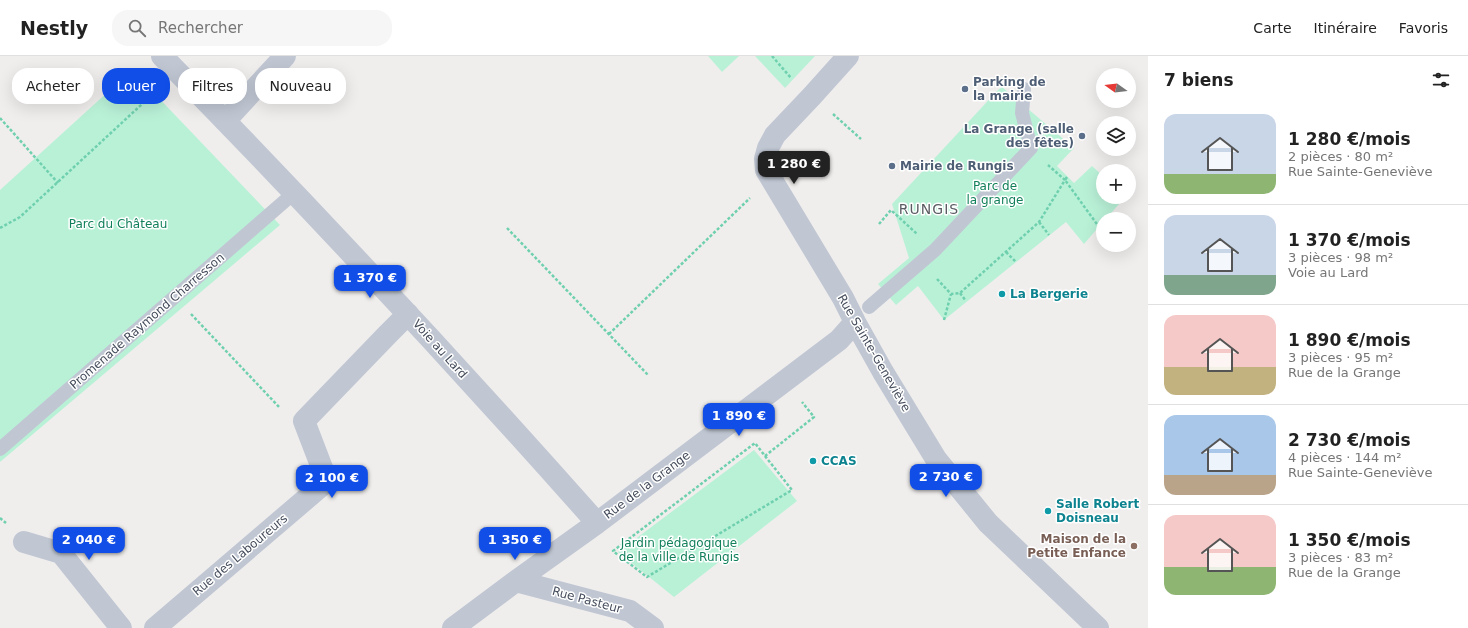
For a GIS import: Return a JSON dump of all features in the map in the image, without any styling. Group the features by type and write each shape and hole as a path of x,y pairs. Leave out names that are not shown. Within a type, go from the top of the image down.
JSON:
{"street":[{"name":"Voie au Lard","path":"162,56 408,314 597,523"},
{"path":"225,121 285,56"},
{"name":"Rue Sainte-Geneviève","path":"848,56 775,135 768,148 765,159 766,170 843,298 862,315 936,459 988,524 1098,628"},
{"path":"304,421 408,314"},
{"name":"Rue de la Grange","path":"453,628 597,523 840,340 862,315"},
{"name":"Rue des Laboureurs","path":"155,628 327,481 304,421"},
{"path":"24,542 61,553 121,628"},
{"name":"Rue Pasteur","path":"516,581 630,611 653,628"}],"lane":[{"path":"862,315 935,250 1031,148 1022,113 1024,89"},
{"name":"Promenade Raymond Charresson","path":"0,449 294,193"}],"path":[{"path":"772,56 792,80"},
{"path":"0,228 20,217 142,104"},
{"path":"828,110 861,140"},
{"path":"0,118 58,183"},
{"path":"1031,148 1065,180 1096,223"},
{"path":"952,294 960,293 1039,222 1067,177"},
{"path":"609,334 755,193"},
{"path":"879,224 891,210 935,250"},
{"path":"1039,222 1049,235"},
{"path":"508,228 648,375"},
{"path":"1006,252 1016,262"},
{"path":"921,262 952,294"},
{"path":"960,293 966,301"},
{"path":"944,320 952,294"},
{"path":"175,297 287,416 304,421"},
{"path":"765,456 814,417 801,401"},
{"path":"755,443 765,456 792,490 647,577 613,551 755,443"}],"green space":[{"path":"708,56 739,56 722,72"},
{"path":"755,56 815,56 785,88"},
{"name":"Parc de la grange","path":"1002,87 1074,148 1057,166 1074,183 1092,166 1096,170 1096,204 1119,204 1112,212 1096,212 1096,230 1084,244 1066,222 944,320 918,286 896,305 878,284 909,258 892,204"},
{"name":"Parc du Château","path":"102,97 102,104 164,104 280,225 0,462 0,190"},
{"name":"Jardin pédagogique de la ville de Rungis","path":"754,450 797,501 674,597 618,552"}],"place":[{"name":"Parking de la mairie","path":"965,89"},
{"name":"La Grange (salle des fêtes)","path":"1082,136"},
{"name":"Mairie de Rungis","path":"892,166"},
{"name":"La Bergerie","path":"1002,294"},
{"name":"CCAS","path":"813,461"},
{"name":"Salle Robert Doisneau","path":"1048,511"},
{"name":"Maison de la Petite Enfance","path":"1134,546"}],"district":[{"name":"RUNGIS","path":"929,209"}]}
